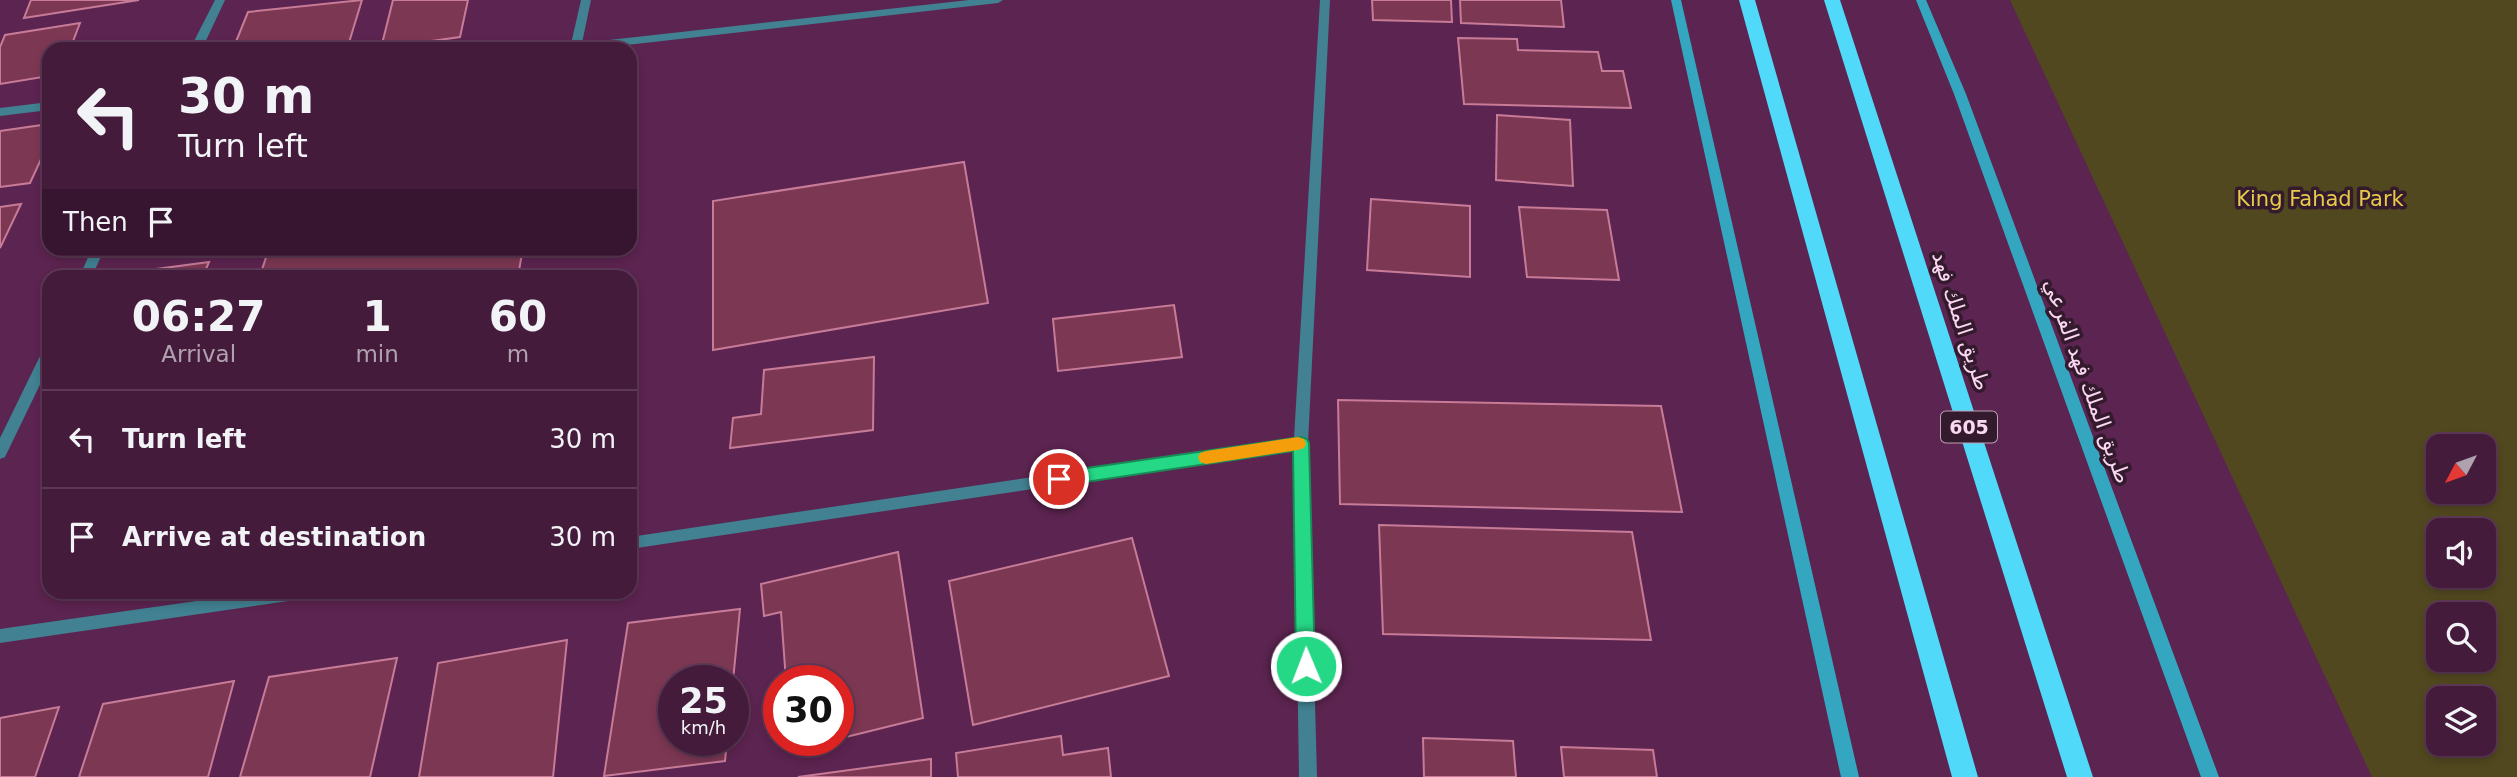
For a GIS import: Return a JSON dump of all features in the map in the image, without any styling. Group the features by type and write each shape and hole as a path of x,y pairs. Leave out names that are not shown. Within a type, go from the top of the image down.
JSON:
{"highway":[{"path":"1747,0 1965,777"},
{"name":"طريق الملك فهد","path":"1832,0 2080,777"}],"main road":[{"path":"1676,0 1850,777"},
{"name":"طريق الملك فهد الفرعي","path":"1921,0 1965,107 2210,777"}],"street":[{"path":"200,42 220,0"},
{"path":"577,42 586,0"},
{"path":"619,42 960,2 998,0"},
{"path":"1308,777 1301,443 1325,0"},
{"path":"0,112 42,107"},
{"path":"0,453 42,366"},
{"path":"637,542 1301,443"},
{"path":"0,636 254,599"}],"green space":[{"name":"King Fahad Park","path":"2010,0 2517,0 2517,777 2372,777"}],"building":[{"path":"31,0 139,0 24,18"},
{"path":"362,0 349,42 236,42 248,12"},
{"path":"393,0 468,0 460,37 424,42 382,42"},
{"path":"1372,0 1451,0 1452,22 1373,20"},
{"path":"1460,0 1561,0 1564,27 1461,23"},
{"path":"80,23 73,42 42,42 42,77 0,84 0,47 5,35"},
{"path":"1458,38 1517,39 1518,50 1598,52 1602,71 1623,71 1631,108 1464,104"},
{"path":"1497,115 1570,120 1573,186 1496,180"},
{"path":"42,125 42,157 30,183 0,187 0,131"},
{"path":"964,162 988,303 713,350 713,201"},
{"path":"1371,199 1470,206 1470,277 1367,270"},
{"path":"21,204 0,248 0,207"},
{"path":"1519,207 1607,210 1619,280 1527,277"},
{"path":"266,256 522,256 519,270 262,270"},
{"path":"209,262 206,270 149,270"},
{"path":"1174,305 1182,357 1058,371 1053,319"},
{"path":"874,357 873,430 730,448 733,418 761,414 764,370"},
{"path":"1338,400 1661,406 1682,512 1340,504"},
{"path":"1379,525 1632,532 1651,640 1383,634"},
{"path":"1132,538 1169,676 973,725 949,581"},
{"path":"898,552 923,718 854,735 854,665 785,665 781,612 764,616 761,584"},
{"path":"740,609 735,665 658,665 658,756 725,756 725,761 604,776 628,623"},
{"path":"567,640 553,777 419,777 438,663"},
{"path":"397,658 370,777 240,777 269,677"},
{"path":"234,681 208,777 79,777 103,704"},
{"path":"59,707 35,777 0,777 0,718"},
{"path":"1061,736 1063,755 1108,748 1111,777 958,777 956,753"},
{"path":"1423,738 1513,741 1516,777 1424,777"},
{"path":"1561,747 1653,750 1657,777 1564,777"},
{"path":"931,759 931,777 798,777"}],"slow traffic":[{"path":"1206,457 1298,444"}],"route":[{"path":"1059,479 1301,443 1306,666"}]}
